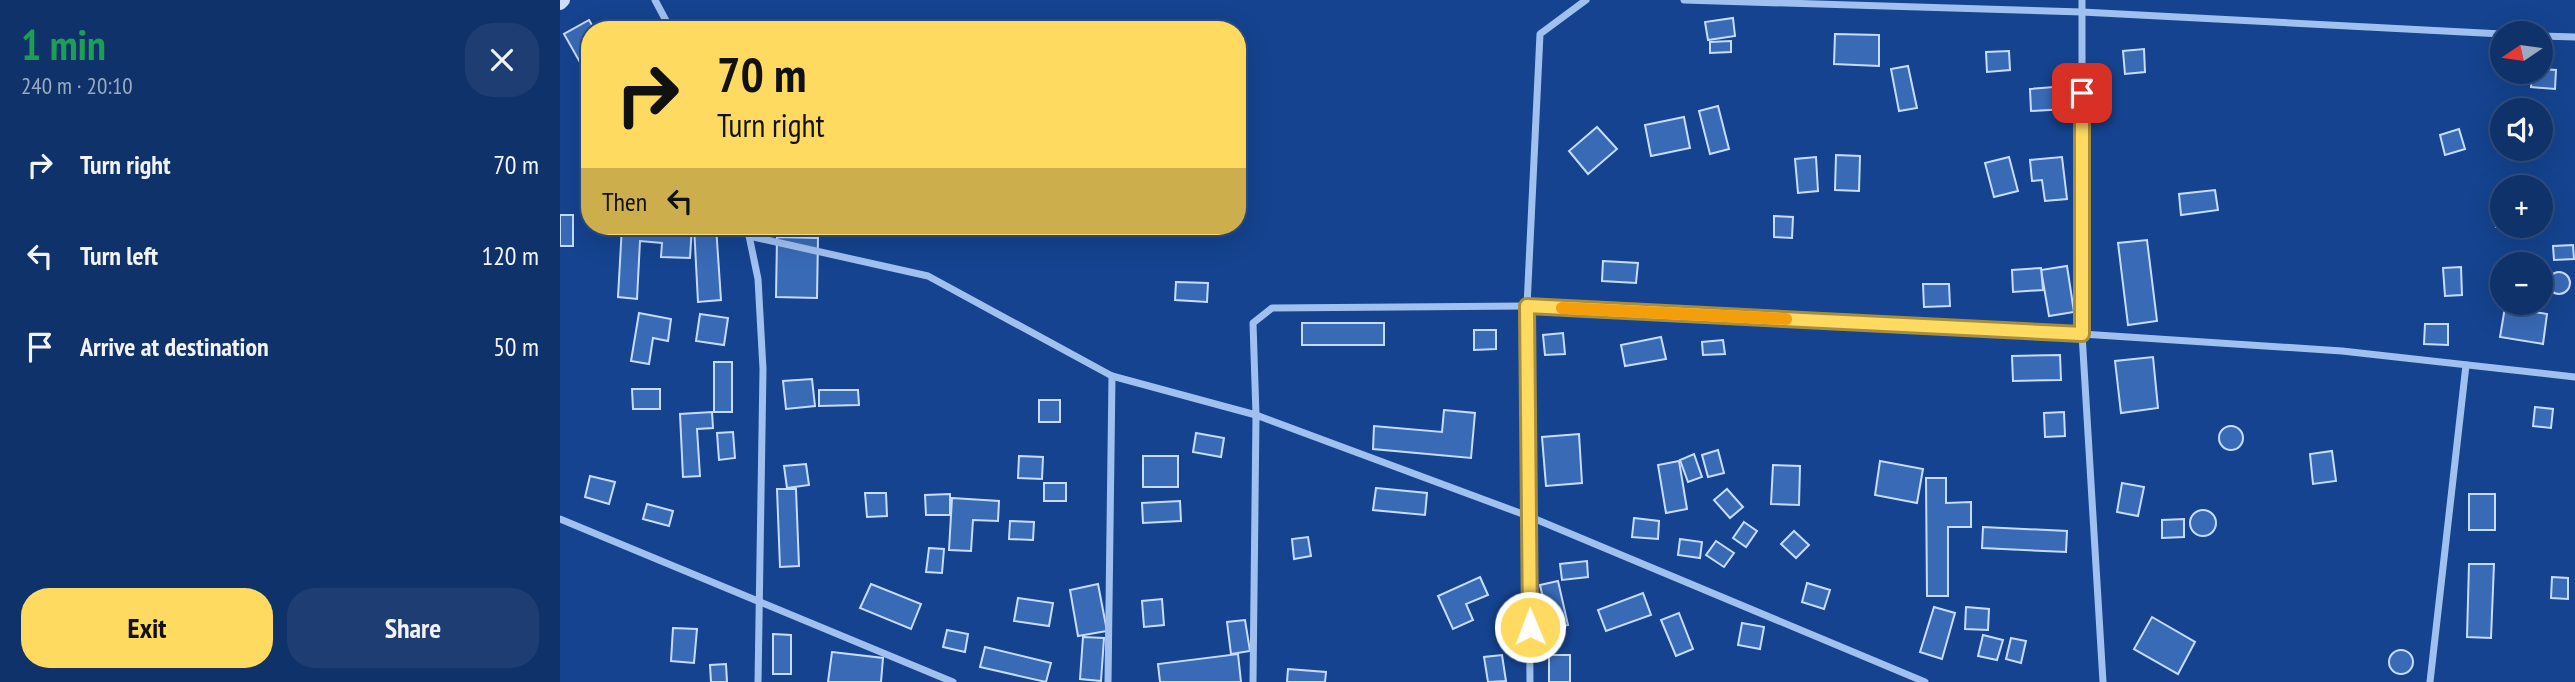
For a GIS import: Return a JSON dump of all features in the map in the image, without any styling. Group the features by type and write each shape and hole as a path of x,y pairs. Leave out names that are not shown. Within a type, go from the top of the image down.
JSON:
{"street":[{"path":"655,0 666,21"},
{"path":"1530,682 1527,306 1540,34 1586,0"},
{"path":"1684,0 2082,12 2490,33"},
{"path":"2082,0 2082,334 2103,682"},
{"path":"2553,36 2575,37"},
{"path":"758,682 763,369 758,279 749,236 928,276 1112,376 1256,415 1528,516 1925,682"},
{"path":"1253,682 1256,415 1253,324 1272,308 1527,306 2082,334 2342,351 2575,377"},
{"path":"2430,682 2466,365"},
{"path":"1108,682 1112,376"},
{"path":"560,519 953,682"}],"building":[{"path":"1733,18 1735,36 1708,40 1705,22"},
{"path":"581,24 581,64 564,34"},
{"path":"1835,34 1879,35 1879,66 1834,64"},
{"path":"1731,41 1731,52 1710,53 1710,42"},
{"path":"2144,49 2145,72 2125,74 2123,51"},
{"path":"2009,51 2010,70 1987,72 1986,52"},
{"path":"1908,66 1917,108 1899,111 1891,69"},
{"path":"2553,70 2556,70 2555,89 2531,87 2531,84 2553,84"},
{"path":"2066,86 2067,109 2031,111 2030,89"},
{"path":"1718,106 1729,149 1710,154 1699,111"},
{"path":"1684,117 1690,148 1651,156 1645,125"},
{"path":"1597,127 1617,149 1588,174 1569,151"},
{"path":"2459,129 2465,149 2445,155 2440,135"},
{"path":"1836,155 1860,156 1859,191 1835,190"},
{"path":"1816,157 1818,191 1798,193 1795,159"},
{"path":"2009,157 2018,191 1994,197 1985,163"},
{"path":"2062,157 2067,199 2045,201 2042,180 2032,181 2030,160"},
{"path":"2215,190 2218,210 2181,215 2179,194"},
{"path":"560,215 573,215 573,246 560,246"},
{"path":"1774,216 1793,217 1792,238 1774,237"},
{"path":"621,235 691,235 690,258 661,257 662,243 640,241 637,299 618,297"},
{"path":"694,235 717,235 721,300 698,302"},
{"path":"777,237 818,238 817,298 776,297"},
{"path":"2147,240 2157,321 2128,325 2118,243"},
{"path":"2573,245 2574,259 2554,260 2553,246"},
{"path":"1603,261 1638,263 1636,283 1602,281"},
{"path":"2067,266 2074,312 2049,316 2041,270"},
{"path":"2461,267 2462,295 2445,296 2443,268"},
{"path":"2041,268 2043,290 2013,292 2012,270"},
{"path":"2563,273 2569,279 2567,291 2559,294 2553,292 2553,274"},
{"path":"1176,282 1208,283 1207,302 1175,300"},
{"path":"1923,284 1949,284 1950,306 1924,307"},
{"path":"639,313 671,319 668,341 653,338 649,364 631,361"},
{"path":"700,314 728,318 724,345 696,341"},
{"path":"2504,315 2547,315 2543,344 2500,337"},
{"path":"1302,323 1384,323 1384,345 1302,345"},
{"path":"2425,324 2448,324 2448,345 2424,344"},
{"path":"1474,330 1496,330 1496,349 1474,350"},
{"path":"1563,333 1565,354 1545,355 1543,335"},
{"path":"1661,337 1666,359 1625,366 1621,345"},
{"path":"1723,340 1725,354 1703,355 1702,342"},
{"path":"2060,355 2061,380 2013,381 2012,356"},
{"path":"2153,357 2158,408 2121,413 2115,361"},
{"path":"714,362 732,362 732,412 714,412"},
{"path":"812,379 815,406 786,409 783,381"},
{"path":"632,389 660,389 660,409 633,409"},
{"path":"819,390 858,390 859,405 819,406"},
{"path":"1039,400 1060,400 1060,422 1039,422"},
{"path":"2535,407 2553,409 2551,428 2533,426"},
{"path":"1444,410 1475,413 1471,458 1373,449 1374,426 1442,432"},
{"path":"712,412 713,428 697,429 700,476 683,477 680,414"},
{"path":"2064,412 2065,436 2045,437 2044,413"},
{"path":"2231,426 2239,430 2243,438 2239,446 2231,450 2223,446 2219,438 2223,430"},
{"path":"733,432 735,458 719,460 717,433"},
{"path":"1196,433 1224,438 1221,457 1193,452"},
{"path":"1579,434 1582,483 1546,486 1542,437"},
{"path":"1718,450 1724,473 1708,477 1702,455"},
{"path":"2332,451 2336,481 2313,484 2310,454"},
{"path":"1694,454 1702,477 1688,482 1680,460"},
{"path":"1019,456 1043,457 1042,479 1018,478"},
{"path":"1143,456 1178,456 1178,487 1143,487"},
{"path":"1679,461 1687,509 1666,513 1658,465"},
{"path":"1880,461 1923,469 1917,503 1875,495"},
{"path":"806,464 809,485 787,488 784,466"},
{"path":"1773,465 1800,466 1799,505 1771,504"},
{"path":"590,476 615,482 609,504 585,497"},
{"path":"1926,478 1946,478 1946,503 1971,502 1971,527 1948,527 1948,596 1927,596"},
{"path":"1044,483 1066,483 1066,501 1044,501"},
{"path":"2122,483 2144,487 2138,516 2117,512"},
{"path":"1376,488 1427,493 1425,515 1373,510"},
{"path":"777,489 796,489 799,566 780,567"},
{"path":"1727,489 1743,507 1730,518 1714,500"},
{"path":"865,493 886,493 887,516 867,517"},
{"path":"950,494 950,515 926,515 925,495"},
{"path":"2469,494 2495,494 2495,530 2469,530"},
{"path":"952,498 999,501 998,521 973,520 971,551 949,550"},
{"path":"1180,501 1181,521 1143,523 1142,503"},
{"path":"647,504 673,511 669,526 643,519"},
{"path":"2203,510 2212,514 2216,523 2212,532 2203,536 2194,532 2190,523 2194,514"},
{"path":"1634,518 1659,521 1658,539 1632,537"},
{"path":"2184,519 2184,537 2162,538 2162,520"},
{"path":"1010,521 1034,522 1033,540 1009,539"},
{"path":"1744,522 1757,531 1746,547 1733,538"},
{"path":"1983,527 2067,531 2066,552 1982,548"},
{"path":"1794,531 1809,545 1796,558 1781,544"},
{"path":"1308,537 1311,556 1294,559 1292,539"},
{"path":"1680,539 1702,542 1700,558 1678,555"},
{"path":"1716,541 1734,553 1724,567 1706,555"},
{"path":"929,548 944,549 942,573 926,572"},
{"path":"1587,561 1588,577 1562,580 1560,564"},
{"path":"2469,564 2494,564 2491,638 2467,637"},
{"path":"1480,577 1488,595 1466,604 1473,620 1453,629 1438,596"},
{"path":"2552,577 2568,578 2568,599 2551,598"},
{"path":"1558,581 1568,625 1550,629 1540,585"},
{"path":"1807,583 1830,590 1824,609 1802,602"},
{"path":"871,584 921,604 911,629 860,608"},
{"path":"1098,584 1107,631 1078,636 1070,590"},
{"path":"1643,593 1651,615 1606,631 1598,610"},
{"path":"1018,598 1053,603 1049,626 1014,621"},
{"path":"1162,599 1164,625 1144,627 1142,601"},
{"path":"1934,607 1955,613 1942,659 1920,652"},
{"path":"1966,607 1989,609 1988,630 1965,629"},
{"path":"1679,613 1693,649 1676,656 1661,620"},
{"path":"2152,617 2195,642 2178,674 2134,649"},
{"path":"1245,620 1250,651 1231,654 1227,622"},
{"path":"1742,623 1764,627 1760,649 1738,645"},
{"path":"673,628 697,629 694,663 671,661"},
{"path":"947,630 968,634 965,652 943,647"},
{"path":"773,634 791,635 791,674 773,674"},
{"path":"1983,635 2003,640 1997,660 1978,656"},
{"path":"1083,637 1104,638 1101,681 1080,679"},
{"path":"2011,638 2026,641 2021,663 2006,659"},
{"path":"985,647 1051,663 1046,682 980,667"},
{"path":"2401,650 2410,653 2413,662 2410,671 2401,674 2392,671 2389,662 2392,653"},
{"path":"832,652 883,658 881,682 828,682"},
{"path":"1238,654 1241,682 1160,682 1158,664"},
{"path":"1502,655 1506,681 1488,682 1484,657"},
{"path":"1549,655 1570,655 1570,682 1549,682"},
{"path":"726,664 727,682 711,682 710,665"},
{"path":"1288,669 1326,672 1325,682 1287,682"}],"slow traffic":[{"path":"1562,308 1786,319"}],"route":[{"path":"1530,627 1527,306 2082,334 2082,93"}]}
